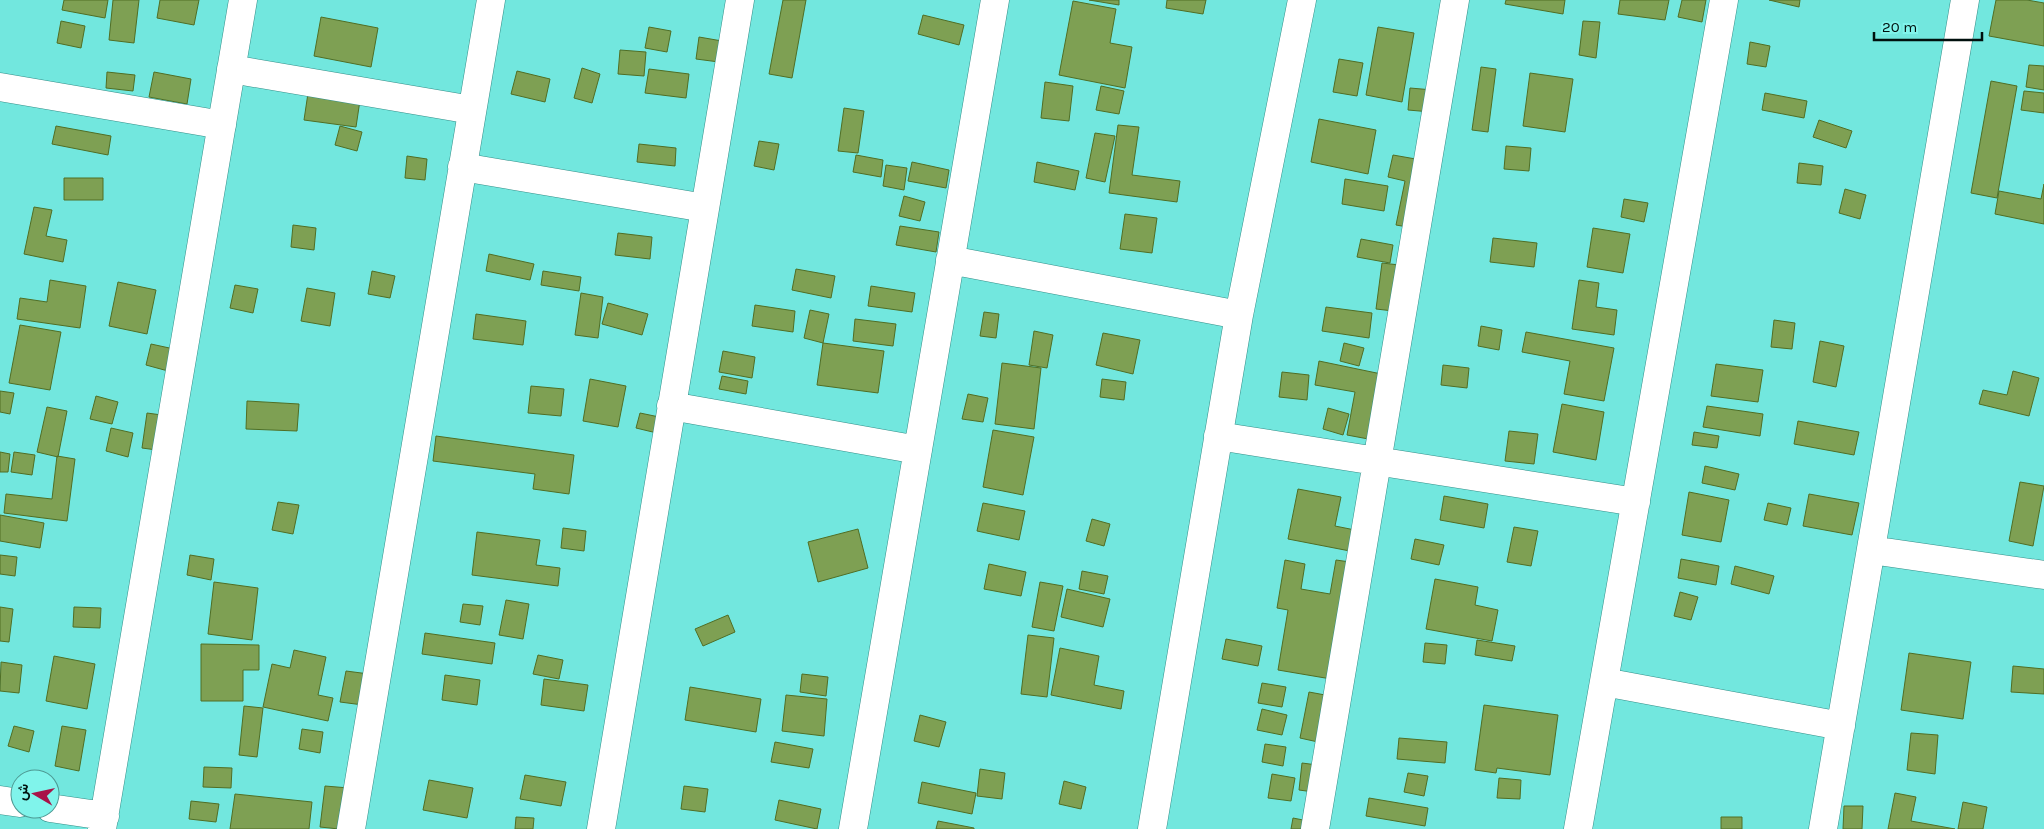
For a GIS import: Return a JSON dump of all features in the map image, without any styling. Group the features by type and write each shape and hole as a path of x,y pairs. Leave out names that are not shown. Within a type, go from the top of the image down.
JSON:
{"street":[{"path":"60,811 103,822 243,0"},
{"path":"351,829 491,0"},
{"path":"601,829 740,0"},
{"path":"854,829 995,0"},
{"path":"1152,829 1239,315 1302,0"},
{"path":"1315,829 1455,0"},
{"path":"1578,829 1724,0"},
{"path":"1823,829 1965,0"},
{"path":"231,69 472,110"},
{"path":"0,88 222,125"},
{"path":"462,167 705,208"},
{"path":"950,260 1239,315"},
{"path":"671,406 918,450"},
{"path":"1218,436 1636,502"},
{"path":"1871,550 2044,575"},
{"path":"1604,682 1841,726"}],"building":[{"path":"64,0 108,0 105,18 62,10"},
{"path":"113,0 139,0 134,43 109,40"},
{"path":"160,0 199,0 194,25 157,18"},
{"path":"783,0 806,0 792,78 769,74"},
{"path":"1089,0 1119,0 1119,5"},
{"path":"1167,0 1206,0 1203,14 1166,8"},
{"path":"1506,0 1565,0 1563,14 1505,4"},
{"path":"1620,0 1669,0 1665,20 1618,14"},
{"path":"1682,0 1706,0 1702,22 1678,17"},
{"path":"1769,0 1800,0 1799,7"},
{"path":"1996,0 2027,0 2044,3 2044,46 1989,36"},
{"path":"1073,1 1116,9 1110,43 1132,47 1125,88 1059,75"},
{"path":"923,15 964,25 959,45 918,34"},
{"path":"321,17 378,28 371,67 314,56"},
{"path":"61,21 85,26 81,48 57,43"},
{"path":"1583,21 1600,22 1596,58 1579,55"},
{"path":"649,27 671,31 667,52 645,48"},
{"path":"1378,27 1414,33 1402,102 1366,95"},
{"path":"699,37 722,41 719,62 696,59"},
{"path":"1750,42 1770,46 1766,67 1747,64"},
{"path":"620,50 646,52 644,76 618,74"},
{"path":"1339,59 1363,63 1357,96 1333,92"},
{"path":"2029,65 2044,66 2044,90 2026,87"},
{"path":"1481,67 1496,69 1488,132 1472,130"},
{"path":"582,68 600,74 592,103 574,98"},
{"path":"649,69 689,74 686,98 645,93"},
{"path":"517,71 550,79 545,102 511,94"},
{"path":"107,72 135,75 133,91 106,88"},
{"path":"154,72 191,79 187,104 149,97"},
{"path":"311,73 363,80 356,127 304,120"},
{"path":"1530,73 1573,79 1565,132 1523,126"},
{"path":"1991,81 2017,86 1997,198 1971,193"},
{"path":"1045,82 1073,86 1069,121 1041,118"},
{"path":"1101,86 1124,91 1119,114 1096,110"},
{"path":"1410,88 1433,90 1431,112 1408,110"},
{"path":"2024,91 2044,93 2044,113 2021,110"},
{"path":"1765,93 1807,101 1804,118 1762,110"},
{"path":"844,108 864,111 858,153 838,151"},
{"path":"1319,119 1376,130 1368,174 1311,162"},
{"path":"1819,120 1852,131 1846,148 1813,137"},
{"path":"1118,125 1139,127 1132,175 1180,181 1177,202 1109,193"},
{"path":"56,126 111,136 108,155 52,144"},
{"path":"340,126 362,132 357,151 335,145"},
{"path":"1095,133 1115,136 1105,182 1086,178"},
{"path":"759,141 779,144 774,170 754,166"},
{"path":"639,144 676,148 675,166 637,162"},
{"path":"1506,146 1531,148 1529,171 1504,169"},
{"path":"856,155 883,160 881,177 853,172"},
{"path":"1393,155 1427,161 1413,228 1396,225 1405,181 1388,177"},
{"path":"407,156 427,159 425,180 405,178"},
{"path":"912,162 949,170 946,188 908,181"},
{"path":"1037,162 1079,171 1075,190 1034,182"},
{"path":"1799,163 1823,166 1821,185 1797,183"},
{"path":"886,165 907,168 904,190 883,186"},
{"path":"64,178 103,178 103,200 64,200"},
{"path":"1345,179 1388,186 1384,211 1342,204"},
{"path":"2044,184 2044,224 1995,214 1999,191 2041,199"},
{"path":"1845,189 1866,195 1860,219 1839,213"},
{"path":"904,196 925,202 920,221 899,216"},
{"path":"1624,199 1648,203 1644,222 1621,217"},
{"path":"34,207 52,210 46,236 67,240 63,262 24,254"},
{"path":"1125,214 1157,218 1152,253 1120,249"},
{"path":"293,225 316,228 314,250 291,247"},
{"path":"900,226 939,232 936,252 896,245"},
{"path":"1593,228 1630,234 1623,273 1587,267"},
{"path":"618,233 652,237 650,259 615,255"},
{"path":"1493,238 1537,243 1534,267 1490,262"},
{"path":"1361,239 1393,245 1390,263 1357,257"},
{"path":"489,254 534,264 530,280 486,271"},
{"path":"1382,263 1408,266 1402,312 1376,309"},
{"path":"796,269 835,276 831,298 792,290"},
{"path":"372,271 395,276 390,298 368,294"},
{"path":"543,271 581,277 579,291 541,285"},
{"path":"50,280 86,286 80,328 17,319 20,298 47,302"},
{"path":"1579,280 1599,283 1596,307 1617,310 1614,335 1572,329"},
{"path":"118,282 156,290 147,334 109,326"},
{"path":"235,285 258,289 253,313 230,308"},
{"path":"871,286 915,293 912,312 868,306"},
{"path":"307,288 335,293 330,326 301,321"},
{"path":"581,293 603,297 598,338 575,335"},
{"path":"608,303 648,314 642,335 602,324"},
{"path":"755,305 795,311 793,332 752,326"},
{"path":"1326,307 1372,313 1369,338 1322,331"},
{"path":"810,310 829,314 823,343 804,338"},
{"path":"984,312 999,314 996,338 980,336"},
{"path":"476,314 526,321 523,345 473,339"},
{"path":"855,319 896,324 893,346 853,341"},
{"path":"1774,320 1795,323 1792,349 1771,347"},
{"path":"20,325 61,332 50,390 9,383"},
{"path":"1481,326 1502,330 1499,350 1478,346"},
{"path":"1034,331 1053,335 1047,368 1029,365"},
{"path":"1526,332 1614,348 1604,401 1564,394 1570,361 1522,352"},
{"path":"1103,333 1140,340 1133,374 1096,365"},
{"path":"1820,341 1844,346 1836,387 1813,382"},
{"path":"823,343 884,351 878,393 817,385"},
{"path":"1344,343 1364,348 1359,366 1340,361"},
{"path":"151,344 174,349 168,371 146,365"},
{"path":"723,351 755,357 752,378 719,372"},
{"path":"1319,361 1391,376 1379,441 1347,435 1355,392 1315,385"},
{"path":"1002,363 1041,368 1034,429 995,424"},
{"path":"1716,364 1763,370 1758,402 1711,396"},
{"path":"1443,365 1469,368 1467,388 1441,385"},
{"path":"2013,371 2039,378 2029,416 1979,404 1983,390 2007,395"},
{"path":"1282,372 1309,375 1307,400 1279,397"},
{"path":"722,376 748,381 746,394 719,389"},
{"path":"590,379 626,386 618,427 583,421"},
{"path":"1102,379 1126,382 1124,400 1100,397"},
{"path":"531,386 564,389 561,416 528,413"},
{"path":"0,391 14,393 10,414 0,412"},
{"path":"968,394 988,398 983,422 962,419"},
{"path":"96,396 118,402 112,424 90,419"},
{"path":"247,401 299,404 297,431 246,429"},
{"path":"1562,404 1604,412 1596,460 1553,452"},
{"path":"1707,406 1763,414 1760,436 1703,427"},
{"path":"47,407 67,411 58,457 37,452"},
{"path":"1328,408 1349,414 1343,435 1323,429"},
{"path":"147,413 169,416 164,451 142,448"},
{"path":"640,413 664,418 661,434 636,428"},
{"path":"1798,421 1859,432 1854,455 1794,444"},
{"path":"111,428 133,433 128,457 106,451"},
{"path":"993,430 1034,437 1023,495 983,487"},
{"path":"1509,431 1538,434 1534,464 1505,461"},
{"path":"1694,432 1719,436 1717,448 1692,445"},
{"path":"436,436 574,455 569,494 533,489 535,474 433,461"},
{"path":"0,452 10,454 8,472 0,472"},
{"path":"14,452 35,455 32,475 11,472"},
{"path":"57,456 75,459 67,521 4,513 6,494 52,499"},
{"path":"1705,466 1739,474 1735,490 1702,483"},
{"path":"2020,482 2044,486 2033,546 2009,541"},
{"path":"1298,489 1341,497 1335,526 1360,531 1355,552 1288,539"},
{"path":"1689,492 1729,500 1721,542 1682,535"},
{"path":"1809,494 1859,503 1852,535 1803,526"},
{"path":"1444,496 1488,504 1484,528 1440,520"},
{"path":"278,502 299,505 293,534 272,530"},
{"path":"983,503 1025,511 1019,540 977,531"},
{"path":"1768,503 1791,508 1787,525 1764,520"},
{"path":"0,515 44,523 40,548 0,541"},
{"path":"1092,519 1110,524 1104,546 1086,541"},
{"path":"1514,527 1538,531 1531,566 1507,562"},
{"path":"563,528 586,531 584,551 561,548"},
{"path":"858,529 868,568 818,582 808,542"},
{"path":"477,532 540,540 536,565 560,568 558,586 472,575"},
{"path":"1415,539 1444,545 1439,565 1411,559"},
{"path":"0,555 17,557 15,576 0,574"},
{"path":"190,555 214,559 211,580 187,575"},
{"path":"1681,559 1719,566 1716,585 1678,578"},
{"path":"1285,560 1305,564 1301,589 1330,594 1336,560 1357,563 1337,680 1278,670 1288,610 1277,608"},
{"path":"989,564 1026,572 1021,596 984,589"},
{"path":"1735,566 1774,576 1769,594 1731,584"},
{"path":"1082,571 1108,576 1104,594 1079,589"},
{"path":"1435,579 1478,587 1475,605 1498,610 1492,641 1426,629"},
{"path":"214,582 258,588 252,640 208,634"},
{"path":"1040,582 1063,586 1054,631 1032,627"},
{"path":"1067,589 1110,599 1103,627 1061,617"},
{"path":"1680,592 1698,597 1691,620 1674,616"},
{"path":"506,600 529,604 523,639 499,635"},
{"path":"463,604 483,606 480,625 460,622"},
{"path":"0,607 13,609 9,642 0,641"},
{"path":"74,607 101,608 100,628 73,627"},
{"path":"728,615 735,632 703,646 695,629"},
{"path":"425,633 495,643 492,664 422,654"},
{"path":"1028,635 1054,638 1047,697 1021,694"},
{"path":"1226,639 1262,646 1258,666 1222,659"},
{"path":"1477,640 1515,646 1512,661 1475,655"},
{"path":"1425,643 1447,645 1445,664 1423,662"},
{"path":"201,644 259,645 259,670 243,670 243,701 201,701"},
{"path":"1060,648 1099,656 1094,685 1124,691 1121,709 1051,695"},
{"path":"294,650 326,657 318,695 333,698 328,721 263,707 272,664 290,668"},
{"path":"1909,653 1971,662 1963,719 1901,710"},
{"path":"538,655 563,660 559,679 533,674"},
{"path":"54,656 95,664 87,709 46,701"},
{"path":"1,662 22,665 19,693 0,691"},
{"path":"2013,666 2044,669 2044,694 2011,692"},
{"path":"346,671 369,674 363,705 340,702"},
{"path":"802,674 828,677 826,696 800,692"},
{"path":"445,675 480,680 477,705 442,700"},
{"path":"544,679 588,685 584,711 541,705"},
{"path":"1262,683 1286,687 1282,707 1258,703"},
{"path":"690,687 761,699 756,732 685,720"},
{"path":"1309,692 1336,697 1327,744 1300,738"},
{"path":"786,695 827,699 824,736 782,731"},
{"path":"1484,705 1558,715 1550,775 1497,768 1496,773 1475,770"},
{"path":"244,706 263,708 257,757 239,755"},
{"path":"1262,709 1287,715 1282,735 1257,730"},
{"path":"920,715 946,722 939,747 914,741"},
{"path":"14,726 34,731 29,752 8,746"},
{"path":"62,726 86,730 79,771 55,766"},
{"path":"302,729 323,732 320,753 299,749"},
{"path":"1911,733 1938,735 1935,774 1907,770"},
{"path":"1399,738 1447,742 1445,763 1397,759"},
{"path":"775,742 813,749 809,768 771,762"},
{"path":"1265,744 1286,747 1283,766 1262,762"},
{"path":"1302,763 1325,766 1321,793 1299,790"},
{"path":"204,767 232,768 231,788 203,787"},
{"path":"980,769 1005,773 1002,799 977,796"},
{"path":"1408,773 1428,776 1424,796 1404,792"},
{"path":"1272,774 1295,778 1291,801 1268,798"},
{"path":"525,775 566,782 561,806 520,799"},
{"path":"1499,778 1521,780 1520,799 1497,798"},
{"path":"429,780 473,788 467,818 423,810"},
{"path":"1064,781 1086,787 1081,809 1059,804"},
{"path":"922,782 976,793 972,814 918,803"},
{"path":"325,786 349,788 339,829 320,827"},
{"path":"684,786 708,789 705,812 681,809"},
{"path":"1895,793 1916,797 1911,821 1955,829 1888,829"},
{"path":"235,794 312,802 309,829 230,829"},
{"path":"1369,798 1428,808 1425,826 1366,816"},
{"path":"779,800 821,809 817,829 775,820"},
{"path":"191,801 219,804 216,822 189,819"},
{"path":"1963,802 1987,807 1983,829 1958,829"},
{"path":"1844,806 1863,806 1862,829 1843,829"},
{"path":"516,817 534,818 533,829 515,829"},
{"path":"1721,817 1742,817 1742,829 1721,829"},
{"path":"1293,818 1313,822 1312,829 1291,829"},
{"path":"938,821 974,828 974,829 936,829"}]}
